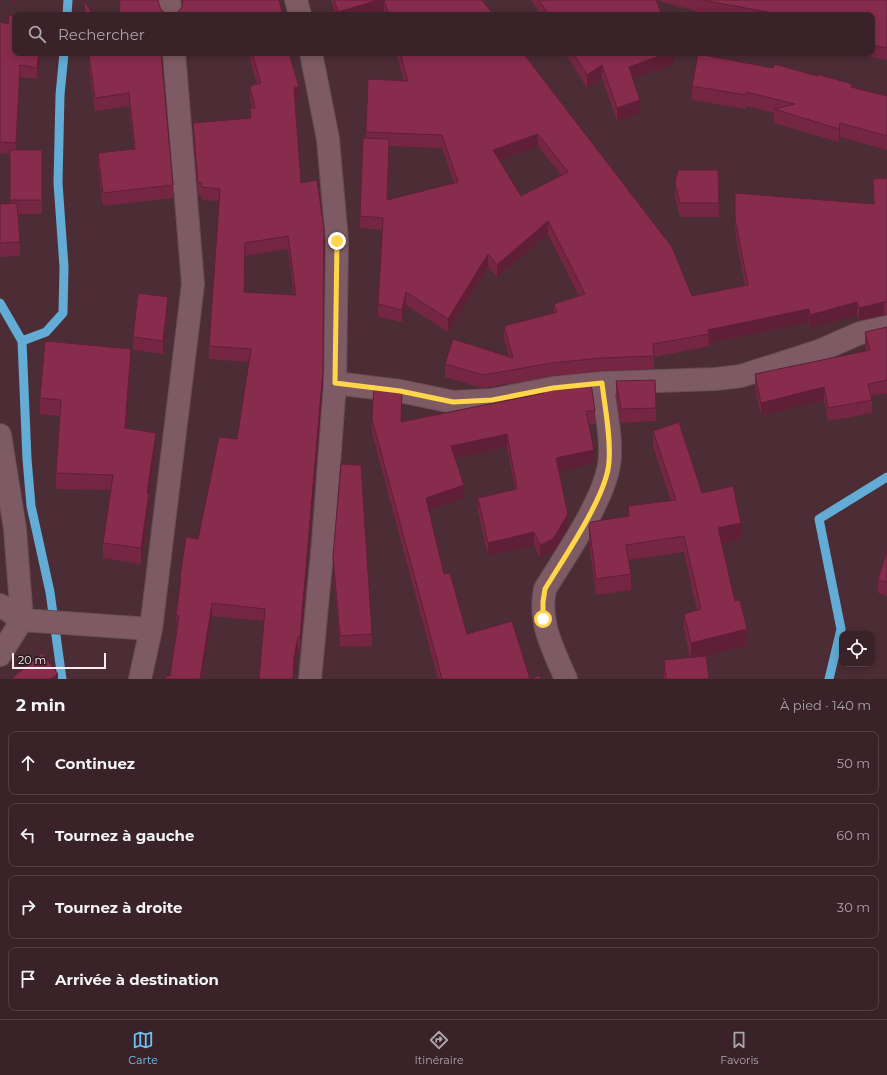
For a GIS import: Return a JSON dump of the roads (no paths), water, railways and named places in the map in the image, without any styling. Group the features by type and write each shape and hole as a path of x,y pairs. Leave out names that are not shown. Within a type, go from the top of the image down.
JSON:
{"street":[{"path":"170,0 171,12"},
{"path":"296,0 299,12"},
{"path":"140,679 151,629 193,284 174,56"},
{"path":"310,679 322,559 335,383 337,241 328,139 312,56"},
{"path":"335,383 400,391 453,402 492,400 553,388 602,383 716,379 741,376 819,351 860,333 887,327"},
{"path":"566,679 548,639 543,619 543,602 545,589 585,522 606,478 610,448 602,383"},
{"path":"0,435 31,620"},
{"path":"0,605 31,620 151,629"},
{"path":"0,654 31,620"}],"waterway":[{"path":"67,12 68,0"},
{"path":"22,341 46,332 63,313 64,267 58,183 60,95 64,56"},
{"path":"0,303 22,341 27,459 31,506 50,592 62,679"},
{"path":"829,679 841,629 819,519 887,477"}]}
